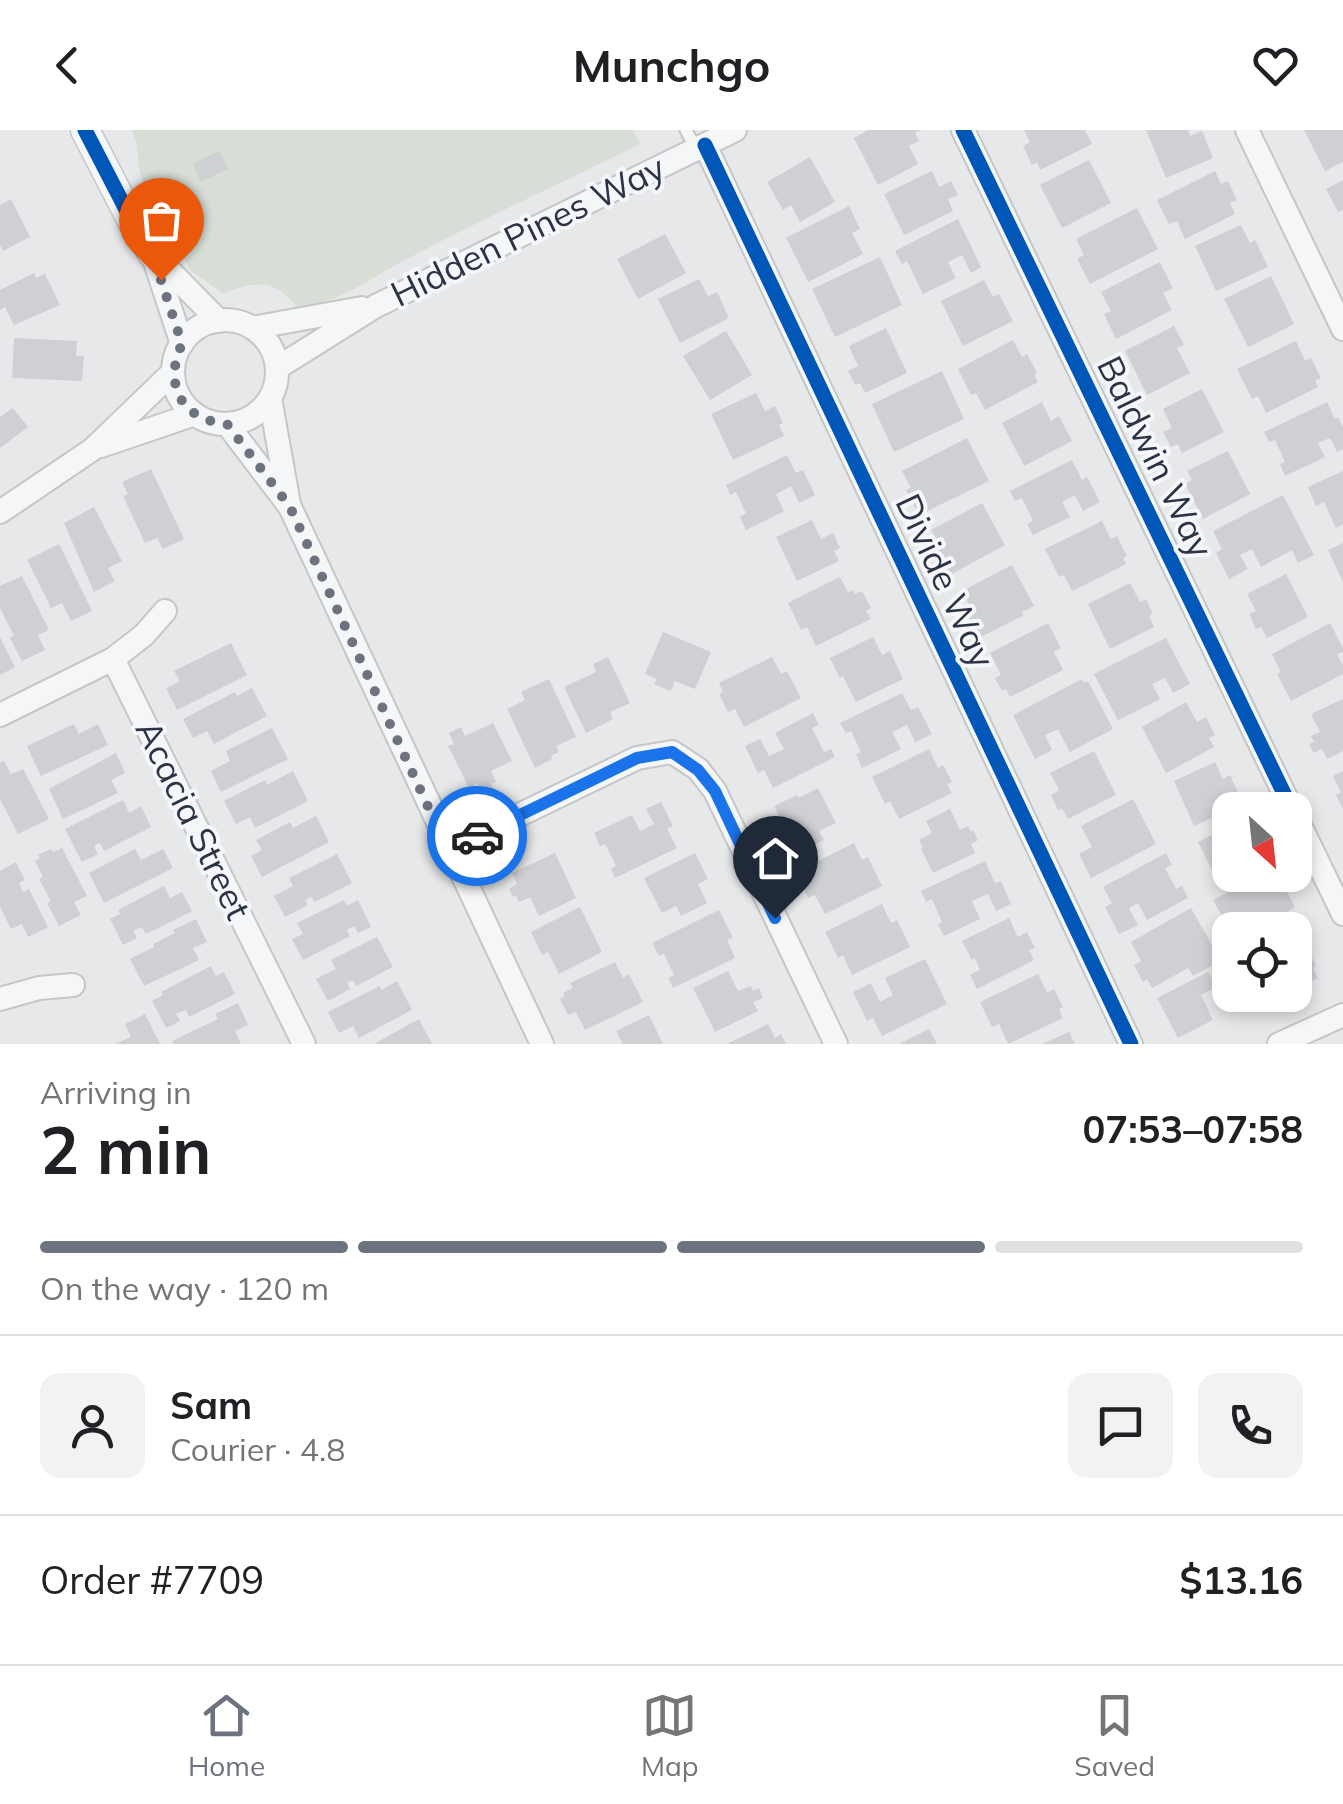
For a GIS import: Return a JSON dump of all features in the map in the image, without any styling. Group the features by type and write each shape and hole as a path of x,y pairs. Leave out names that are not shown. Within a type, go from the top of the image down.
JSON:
{"street":[{"path":"85,130 152,253 218,321"},
{"name":"Hidden Pines Way","path":"277,368 376,306 696,141 735,130"},
{"name":"Baldwin Way","path":"964,130 1284,792"},
{"path":"1247,130 1343,329"},
{"name":"Divide Way","path":"696,141 1132,1044"},
{"path":"152,253 182,344"},
{"name":"Hidden Pines Way","path":"252,328 376,306"},
{"path":"218,321 236,321 252,328 274,352 276,384 270,398 259,412 244,421 227,424 204,420 183,403 176,388 173,372 182,344 204,325 218,321"},
{"path":"0,512 92,449 173,372"},
{"path":"270,398 290,507"},
{"path":"92,449 195,414"},
{"path":"227,424 290,507 542,1044"},
{"path":"0,716 113,659 144,635 164,611"},
{"name":"Acacia Street","path":"113,659 304,1044"},
{"path":"448,850 637,758 672,752 698,770 715,791 836,1044"},
{"name":"Baldwin Way","path":"1312,850 1343,914"},
{"path":"0,999 40,988 73,985"},
{"path":"1279,1044 1343,1016"}],"shaded area":[{"path":"132,130 633,130 640,144 439,242 348,292 303,307 268,286 246,286 224,294 191,271 142,179"}],"building":[{"path":"868,130 921,130 915,133 919,141 909,146 918,164 878,185 854,138"},
{"path":"1024,130 1085,130 1092,144 1040,170 1037,162 1032,165 1023,146 1030,142"},
{"path":"1146,130 1188,130 1190,136 1202,131 1213,158 1166,178"},
{"path":"1304,130 1343,130 1343,162 1325,171"},
{"path":"219,151 228,169 201,182 193,164"},
{"path":"810,157 835,202 800,222 791,205 783,210 767,182"},
{"path":"1089,160 1111,203 1062,228 1040,185"},
{"path":"932,171 939,187 951,181 958,195 948,199 953,211 904,235 884,194"},
{"path":"1215,171 1221,184 1228,181 1237,200 1230,203 1235,214 1185,239 1177,221 1169,224 1157,200"},
{"path":"1343,180 1343,210 1338,212 1326,189"},
{"path":"11,199 30,237 3,251 0,205"},
{"path":"849,206 860,229 852,233 863,254 808,282 786,238"},
{"path":"1137,208 1158,249 1090,284 1077,259 1084,255 1076,239"},
{"path":"958,219 981,267 971,273 962,255 948,262 956,278 923,294 907,261 902,264 895,251"},
{"path":"1241,225 1250,243 1255,240 1268,267 1216,291 1195,246"},
{"path":"665,234 686,273 638,299 617,259"},
{"path":"880,257 902,305 835,337 812,289"},
{"path":"1160,262 1173,288 1163,293 1172,310 1116,339 1104,314 1111,311 1101,292"},
{"path":"34,273 36,278 45,274 60,305 14,325 5,307 0,310 0,290"},
{"path":"1271,276 1294,324 1248,347 1224,299"},
{"path":"699,279 708,296 717,292 729,318 680,343 658,299"},
{"path":"984,280 993,297 999,294 1013,321 963,346 941,301"},
{"path":"1174,326 1184,345 1177,348 1190,373 1147,395 1125,351"},
{"path":"886,328 907,373 865,393 860,383 855,385 848,371 858,366 849,346"},
{"path":"726,331 752,375 710,400 683,356"},
{"path":"14,338 77,341 76,356 84,356 82,381 12,378"},
{"path":"1013,340 1022,357 1027,354 1038,382 985,410 976,393 971,395 958,369"},
{"path":"1296,341 1305,361 1311,358 1321,378 1315,381 1318,387 1266,413 1258,396 1252,399 1237,369"},
{"path":"942,371 964,419 894,452 872,404"},
{"path":"1202,389 1224,432 1182,453 1178,444 1171,447 1163,432 1172,428 1163,409"},
{"path":"756,393 765,411 775,406 784,436 733,460 711,414"},
{"path":"1042,402 1051,421 1059,416 1072,441 1024,466 1002,423"},
{"path":"1327,402 1343,427 1343,449 1337,452 1330,438 1318,443 1325,457 1285,476 1280,464 1285,462 1275,440 1269,442 1264,432"},
{"path":"13,408 28,427 0,448 0,417"},
{"path":"967,438 989,481 919,515 906,490 911,488 902,471"},
{"path":"1228,451 1250,494 1203,519 1185,484 1192,480 1187,471"},
{"path":"787,455 796,473 803,470 815,495 799,503 791,486 776,494 784,511 746,530 740,517 746,513 736,492 730,495 726,485"},
{"path":"1072,460 1082,480 1087,477 1100,502 1083,511 1075,495 1062,502 1070,517 1033,535 1027,524 1033,521 1022,498 1015,501 1010,491"},
{"path":"151,469 184,539 163,549 157,538 145,543 123,496 128,494 122,482"},
{"path":"1343,471 1343,524 1336,528 1324,502 1316,506 1308,487"},
{"path":"1283,495 1314,555 1298,563 1292,550 1261,567 1252,549 1240,555 1248,569 1229,579 1216,553 1222,549 1213,531"},
{"path":"982,503 1005,545 948,576 934,549 940,546 931,530"},
{"path":"94,507 122,561 108,568 115,581 94,592 64,523"},
{"path":"812,520 821,539 833,533 840,548 834,551 839,561 797,581 776,537"},
{"path":"1102,521 1111,539 1117,536 1127,556 1123,558 1126,564 1072,591 1064,575 1059,577 1045,549"},
{"path":"1343,543 1343,582 1328,550"},
{"path":"59,544 92,611 71,621 62,603 51,608 27,560"},
{"path":"1012,565 1034,606 979,638 964,610 970,607 962,591"},
{"path":"1286,574 1308,617 1267,638 1261,627 1256,629 1249,614 1256,611 1247,594"},
{"path":"22,576 49,630 38,635 45,650 22,661 0,608 0,586"},
{"path":"840,577 848,592 862,591 871,608 866,611 871,619 816,646 807,627 801,630 788,603"},
{"path":"1130,583 1140,602 1146,599 1154,627 1110,649 1088,604"},
{"path":"1048,623 1061,648 1054,652 1063,670 1010,697 995,678 1001,675 990,653"},
{"path":"1330,623 1343,648 1337,654 1343,674 1291,701 1272,654"},
{"path":"663,632 711,652 695,689 675,681 671,691 654,684 657,679 645,674"},
{"path":"0,637 15,667 0,675"},
{"path":"873,637 882,655 890,651 903,679 856,702 830,658"},
{"path":"1166,638 1190,684 1173,693 1165,678 1152,684 1160,699 1118,720 1094,674"},
{"path":"231,643 247,675 177,710 166,688 180,681 174,671"},
{"path":"608,657 630,703 610,712 613,719 586,733 564,687 596,672 593,664"},
{"path":"772,657 781,674 787,671 801,698 744,727 735,709 728,712 719,694 723,692 719,683"},
{"path":"549,679 576,737 556,746 559,752 535,768 507,709 525,700 521,692"},
{"path":"1082,679 1084,683 1088,681 1113,729 1070,752 1058,729 1045,735 1052,750 1035,759 1013,715"},
{"path":"252,688 267,716 214,744 207,731 193,738 183,719 235,692 237,696"},
{"path":"902,693 911,710 918,707 932,734 915,742 907,725 892,732 901,749 862,768 856,754 861,752 851,731 846,733 840,723"},
{"path":"1343,699 1343,751 1327,759 1322,749 1314,753 1309,744 1314,742 1311,736 1320,732 1311,714"},
{"path":"1186,702 1197,722 1206,717 1215,735 1209,738 1214,747 1166,773 1142,727"},
{"path":"813,713 819,725 812,728 824,752 831,749 835,757 773,788 764,770 758,773 745,746 760,739 769,756 784,749 775,733"},
{"path":"493,723 512,761 491,771 496,782 491,784 493,789 483,794 478,783 469,788 448,746 454,744 449,733 461,727 465,736"},
{"path":"74,724 79,734 98,724 108,745 41,776 27,746"},
{"path":"272,728 288,759 221,792 211,771 230,761 226,751"},
{"path":"929,749 938,768 943,765 952,782 947,784 952,793 899,819 890,801 885,804 872,777"},
{"path":"1094,751 1116,795 1068,819 1051,795 1059,790 1050,773"},
{"path":"116,753 125,773 111,780 118,793 63,819 49,789"},
{"path":"4,761 11,774 23,769 49,819 18,834 0,799 0,763"},
{"path":"1215,762 1223,779 1230,775 1238,792 1212,792 1212,818 1194,826 1174,781"},
{"path":"293,771 308,801 255,828 250,817 236,824 224,801"},
{"path":"1343,771 1343,809 1336,795 1341,792 1333,776"},
{"path":"818,788 836,823 819,831 824,840 803,851 793,831 782,836 779,830 775,832 771,823 780,818 774,806"},
{"path":"1133,799 1156,844 1091,878 1079,854 1092,847 1081,826"},
{"path":"123,800 129,813 141,806 151,827 104,851 100,843 94,846 98,854 82,862 65,829"},
{"path":"661,802 673,826 667,829 677,848 615,878 611,869 616,866 605,844 600,846 594,833 632,815 640,831 654,824 646,809"},
{"path":"950,809 960,830 968,826 973,830 978,840 971,844 975,853 933,873 919,840 932,833 926,821"},
{"path":"316,816 329,842 262,877 251,856 262,850 256,840 290,822 293,828"},
{"path":"1212,835 1212,869 1198,842"},
{"path":"854,843 862,860 868,857 882,886 825,914 815,895 808,898 796,872"},
{"path":"62,848 87,896 74,902 81,915 59,926 47,903 51,901 35,861 40,858 38,855"},
{"path":"135,849 141,860 163,849 173,868 104,903 89,873"},
{"path":"555,853 576,898 539,916 530,897 519,902 516,895 513,897 509,889 517,884 512,873"},
{"path":"695,853 708,879 698,884 707,903 681,916 676,906 662,913 644,878"},
{"path":"1166,853 1172,865 1165,868 1176,889 1182,886 1188,898 1147,920 1138,903 1129,908 1138,925 1119,934 1105,907 1112,903 1103,887"},
{"path":"337,854 352,883 314,902 312,897 305,900 308,905 285,917 274,896 293,886 289,878"},
{"path":"985,861 995,883 1001,881 1011,904 996,911 988,894 972,901 980,919 944,936 932,899 926,902 921,891"},
{"path":"16,862 25,880 19,883 23,892 29,889 48,927 28,937 22,924 11,929 0,907 0,871"},
{"path":"164,886 170,898 182,892 192,911 146,934 142,927 133,931 137,938 123,945 110,919 120,914 118,910"},
{"path":"1229,892 1287,892 1295,907 1287,912 1220,912 1213,900"},
{"path":"344,900 347,906 358,900 371,927 358,933 354,926 347,930 350,936 303,960 292,939 303,934 297,923"},
{"path":"882,904 891,923 897,920 910,947 852,975 843,955 838,958 825,932"},
{"path":"580,907 602,952 559,974 548,952 542,955 531,932"},
{"path":"1191,908 1212,945 1212,966 1193,976 1188,968 1152,988 1147,979 1143,982 1134,965 1141,961 1131,942"},
{"path":"719,910 733,938 727,940 735,958 673,988 668,978 674,975 664,954 659,956 652,943"},
{"path":"1009,918 1018,937 1027,932 1035,948 1029,950 1034,960 977,989 970,975 980,970 962,941"},
{"path":"196,919 207,942 193,948 199,960 144,986 130,959"},
{"path":"377,937 393,967 356,986 353,980 347,983 350,989 328,1001 316,979 336,969 331,960"},
{"path":"1312,958 1316,966 1313,968 1318,978 1312,981"},
{"path":"925,959 947,1004 882,1036 873,1018 867,1021 853,992 871,983 880,1002 893,995 885,978"},
{"path":"615,962 623,978 629,974 643,1002 585,1030 576,1012 568,1015 560,999 573,988 570,983"},
{"path":"211,966 216,976 224,972 235,994 189,1017 186,1010 176,1014 180,1021 166,1028 152,1001 163,995 161,992"},
{"path":"728,971 738,991 751,986 753,991 759,988 763,998 753,1002 758,1011 715,1032 693,988"},
{"path":"1208,972 1212,990 1201,995 1213,1020 1178,1038 1157,998"},
{"path":"1038,974 1047,993 1054,989 1063,1007 1059,1009 1063,1018 1008,1044 999,1024 992,1027 980,1002"},
{"path":"397,981 412,1010 359,1038 353,1026 339,1033 328,1012"},
{"path":"238,1003 248,1025 235,1031 241,1044 172,1041 218,1019 215,1014"},
{"path":"145,1014 160,1044 115,1044 131,1037 125,1024"},
{"path":"649,1015 663,1044 623,1044 616,1031"},
{"path":"419,1019 432,1044 374,1044"},
{"path":"768,1024 775,1038 781,1034 786,1044 727,1044"},
{"path":"929,1029 937,1044 899,1044"},
{"path":"1069,1032 1075,1044 1042,1044"}],"cycle path":[{"path":"85,130 152,253"},
{"path":"963,130 1283,792"},
{"path":"705,145 1131,1044"}],"way so far":[{"path":"161,280 182,344 173,372 183,403 204,420 227,424 290,507 448,850 477,836"}],"route":[{"path":"477,836 637,758 672,752 698,770 715,791 775,918"}]}
